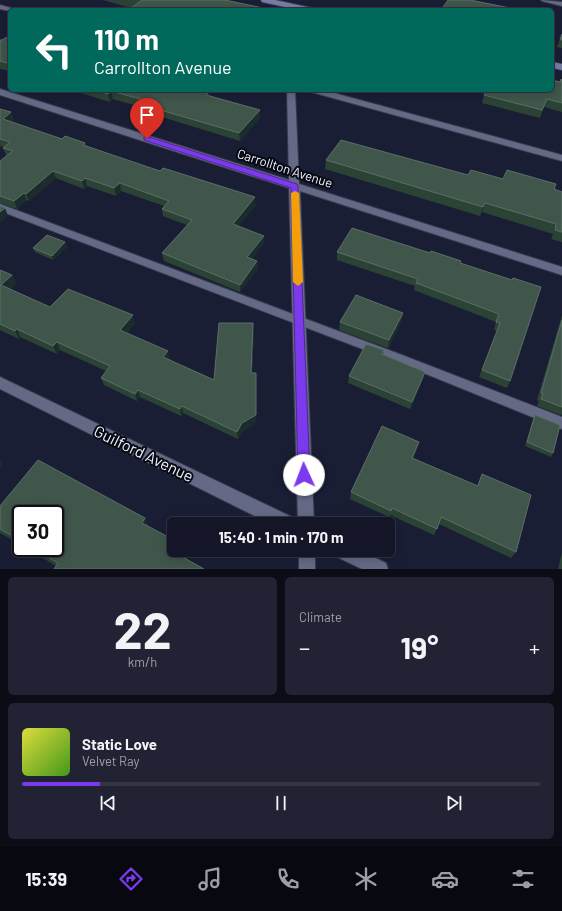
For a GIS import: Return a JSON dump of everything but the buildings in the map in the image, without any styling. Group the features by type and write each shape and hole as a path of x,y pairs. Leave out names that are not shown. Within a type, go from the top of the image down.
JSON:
{"main road":[{"path":"265,0 300,8"}],"street":[{"name":"Carrollton Avenue","path":"0,92 562,271"},
{"path":"290,92 306,517"},
{"name":"Guilford Avenue","path":"0,383 274,517"},
{"path":"307,557 307,569"},
{"path":"355,557 380,569"}],"lane":[{"path":"544,0 562,4"},
{"path":"321,92 562,158"},
{"path":"0,207 299,322 398,358 562,423"}],"slow traffic":[{"path":"295,193 298,282"}],"route":[{"path":"147,139 294,186 304,475"}]}
